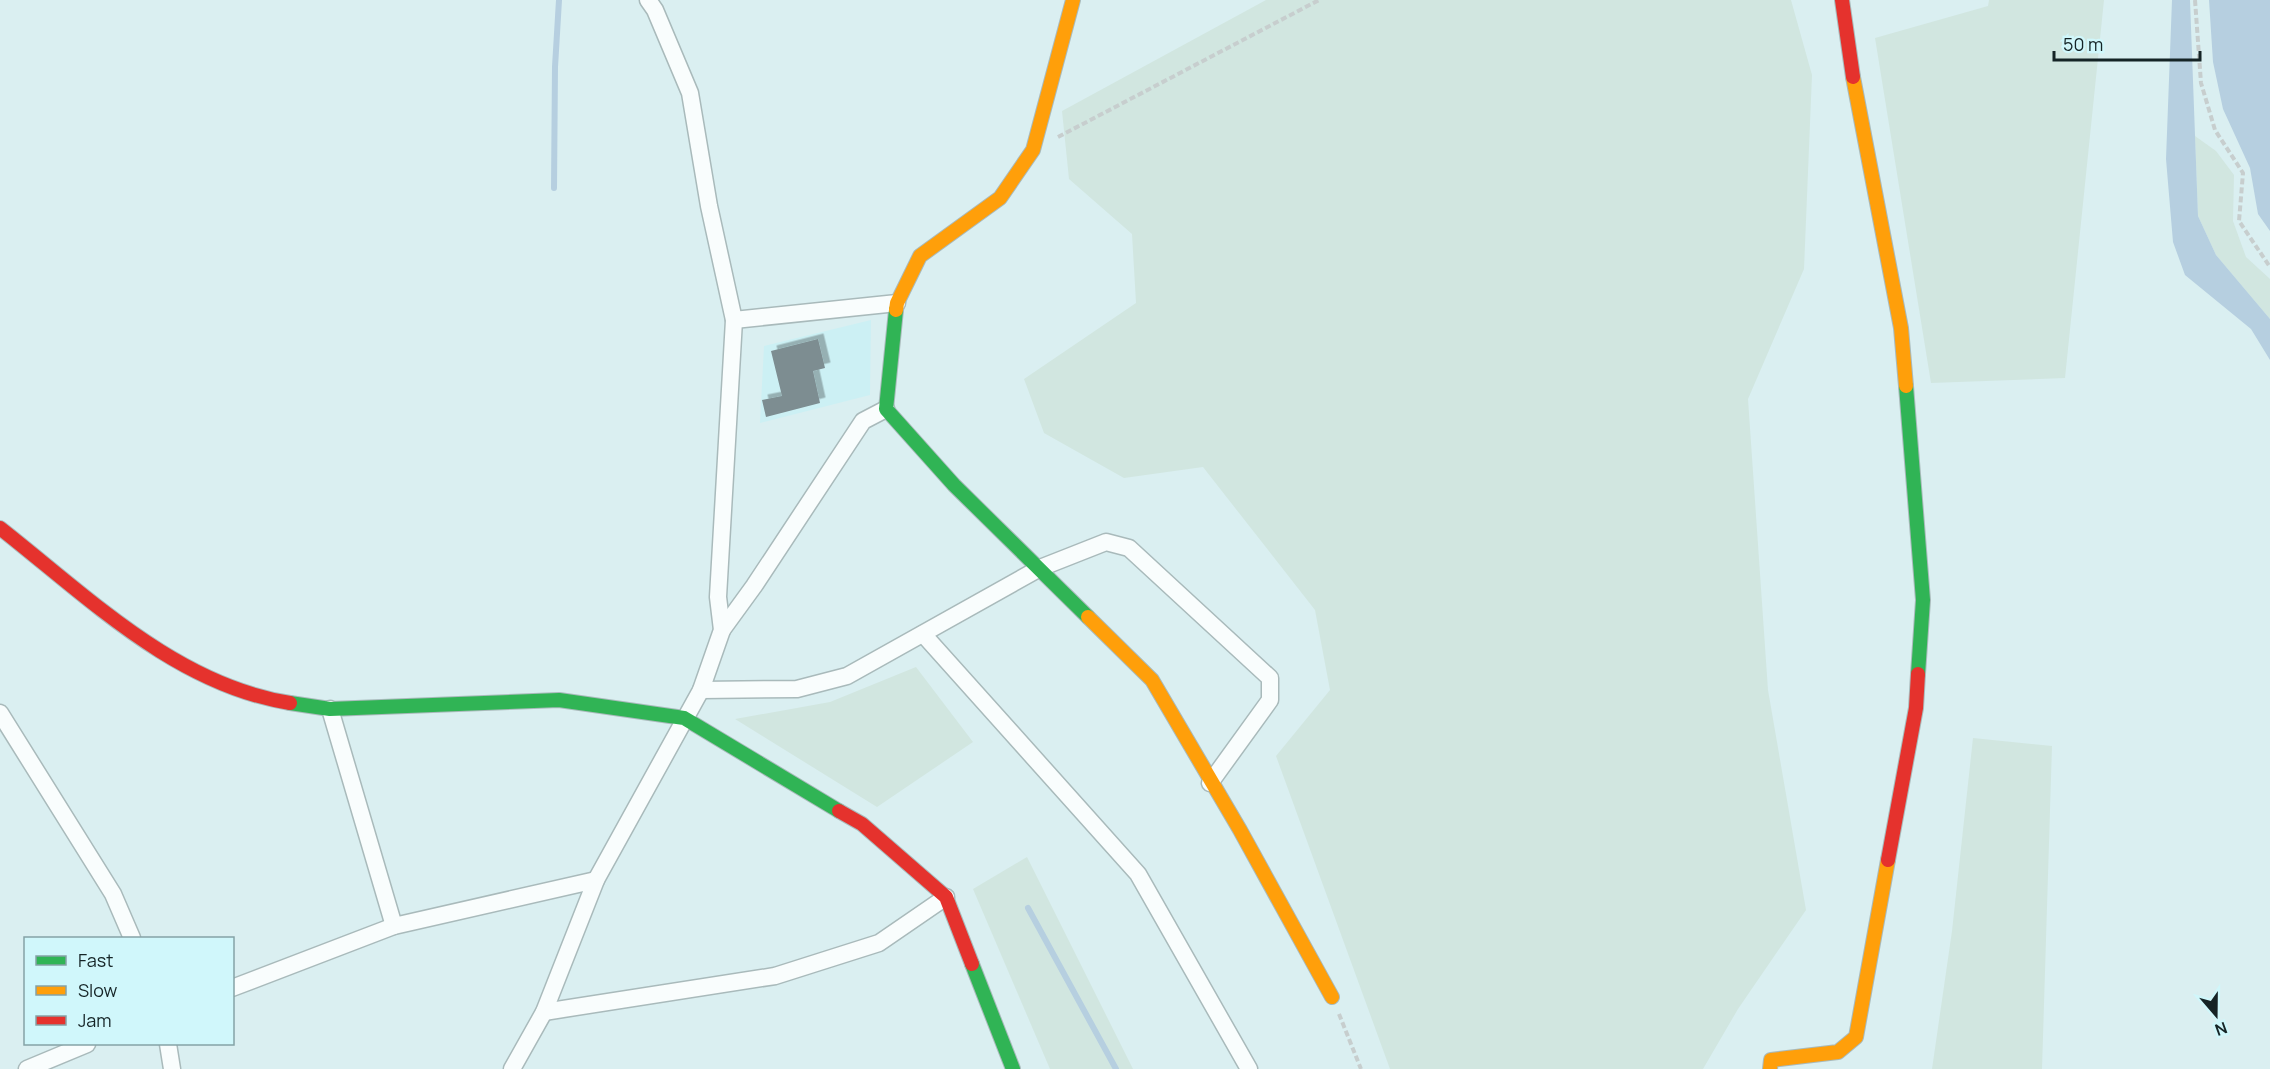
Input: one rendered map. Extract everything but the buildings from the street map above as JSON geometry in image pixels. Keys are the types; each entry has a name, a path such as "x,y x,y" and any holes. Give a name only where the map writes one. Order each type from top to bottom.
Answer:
{"street":[{"path":"648,0 690,93 709,206 734,320 718,597 722,630"},
{"path":"1073,0 1033,150 1000,198 920,256 897,303 886,409 954,484 1152,680 1210,783 1240,830 1332,997"},
{"path":"1770,1069 1772,1060 1838,1052 1856,1037 1916,708 1923,600 1901,328 1854,87 1842,0"},
{"path":"734,320 897,303"},
{"path":"512,1069 544,1012 596,880 701,690 722,630 754,586 863,421 886,409"},
{"path":"0,528 145,642 217,683 272,700 330,709 559,700 684,718 862,824 946,897 1013,1069"},
{"path":"701,690 797,689 847,676 1040,568 1106,542 1129,548 1270,678 1270,700 1210,783"},
{"path":"923,634 1138,874 1249,1069"},
{"path":"330,709 394,927"},
{"path":"0,712 113,894 131,937"},
{"path":"234,987 394,927 596,880"},
{"path":"544,1012 775,976 879,943 946,897"},
{"path":"27,1069 85,1045"},
{"path":"168,1045 172,1069"}],"path":[{"path":"1033,150 1319,0"},
{"path":"2195,0 2200,83 2215,130 2243,173 2239,221 2270,267"},
{"path":"1332,997 1361,1069"}],"shaded area":[{"path":"2172,0 2190,0 2198,216 2216,255 2270,319 2270,360 2251,329 2185,275 2173,242 2166,159"},
{"path":"2209,0 2270,0 2270,231 2258,214 2250,168 2223,109 2213,62"},
{"path":"871,320 870,395 760,423 764,346"}],"green space":[{"path":"1266,0 1791,0 1812,75 1804,269 1748,399 1768,690 1806,910 1738,1009 1703,1069 1390,1069 1276,756 1330,690 1315,610 1203,467 1124,478 1044,433 1024,379 1136,303 1132,234 1069,179 1062,111"},
{"path":"1989,0 2104,0 2065,378 1931,383 1875,38 1988,6"},
{"path":"2195,136 2216,151 2234,175 2233,221 2246,257 2270,279 2270,319 2216,255 2198,216"},
{"path":"916,667 973,742 877,807 735,719 830,702"},
{"path":"1973,738 2052,746 2042,1069 1932,1069 1952,931"},
{"path":"1027,857 1133,1069 1050,1069 973,889"}],"waterway":[{"path":"554,188 555,67 559,0"},
{"path":"1028,908 1116,1069"}],"traffic: fast":[{"path":"896,310 886,409 954,485 1088,617"},
{"path":"1906,386 1923,600 1918,674"},
{"path":"290,703 330,709 559,700 684,718 839,811"},
{"path":"972,964 1013,1069"}],"traffic: slow":[{"path":"896,310 897,303 920,256 1000,198 1033,150 1073,0"},
{"path":"1853,77 1901,328 1906,386"},
{"path":"1088,617 1152,680 1240,830 1332,997"},
{"path":"1770,1069 1771,1060 1838,1052 1856,1037 1888,860"}],"traffic: jam":[{"path":"1842,0 1853,77"},
{"path":"0,528 100,609 171,658 209,678 248,693 290,703"},
{"path":"1888,860 1916,708 1918,674"},
{"path":"839,811 862,824 946,897 972,964"}]}
